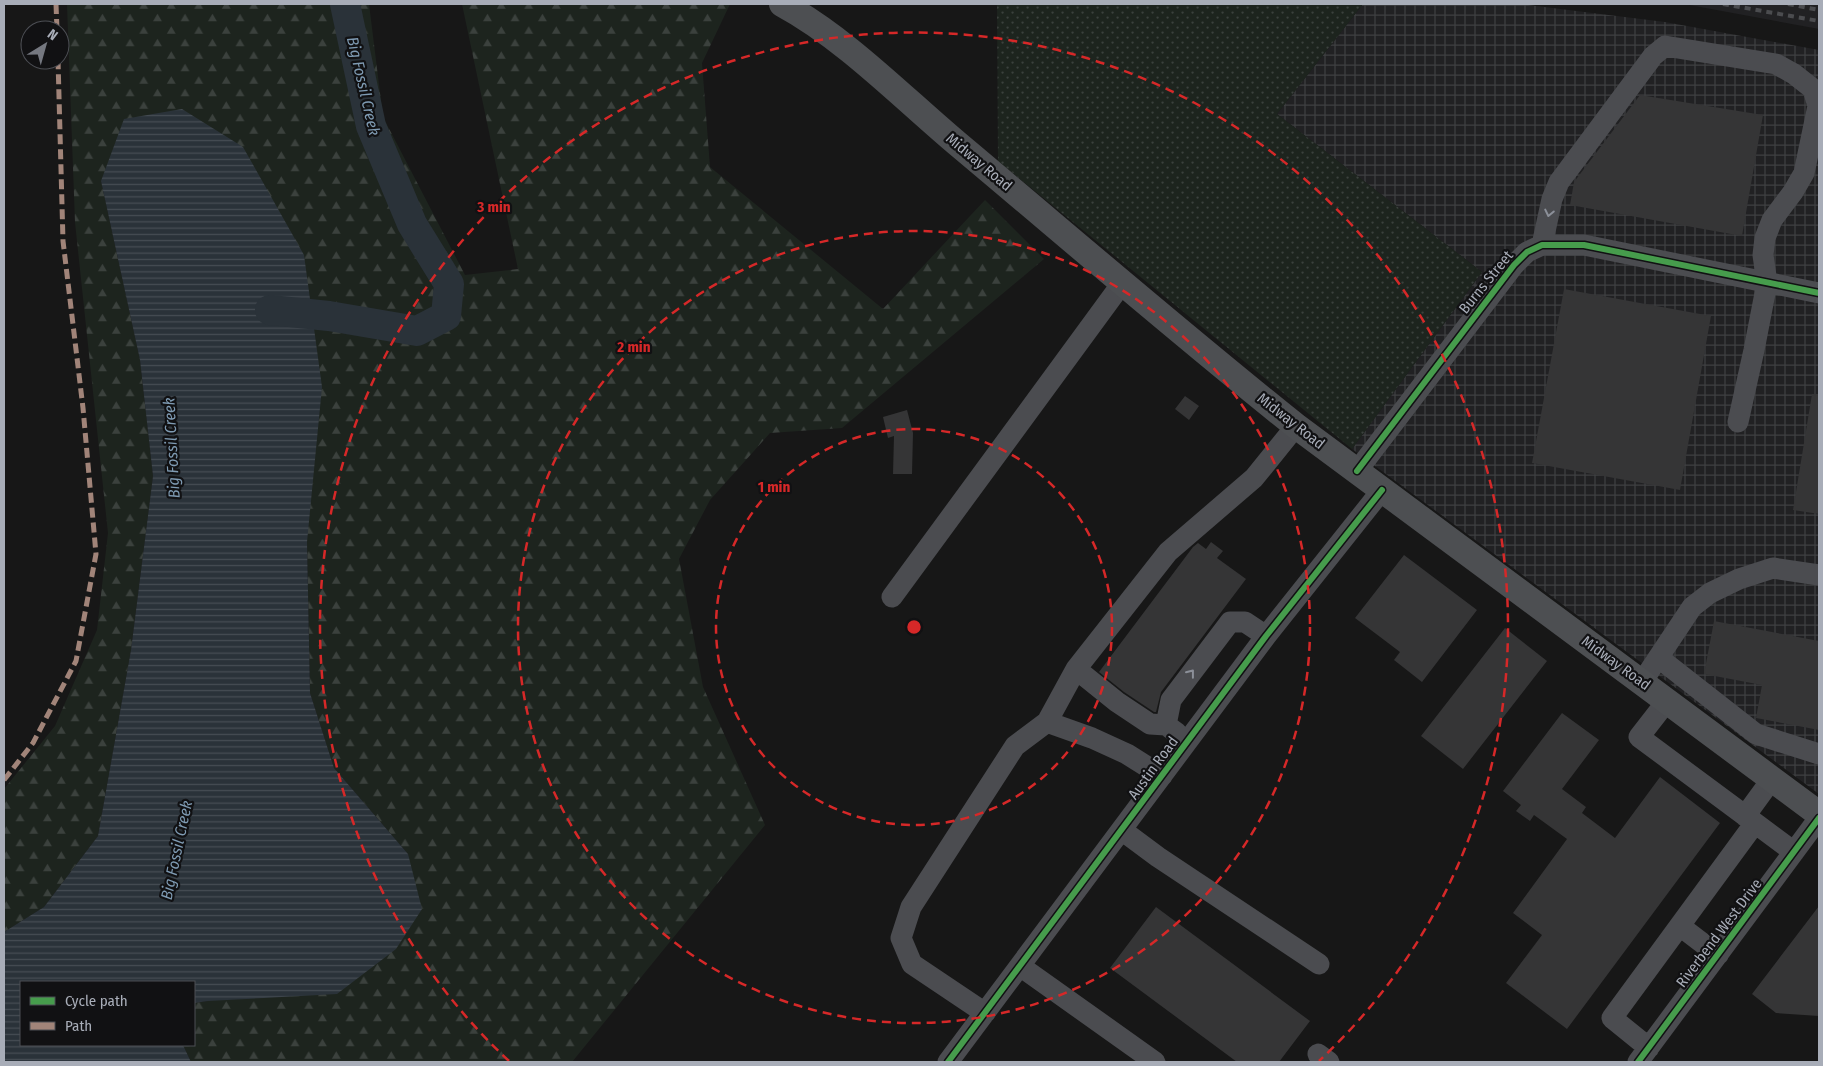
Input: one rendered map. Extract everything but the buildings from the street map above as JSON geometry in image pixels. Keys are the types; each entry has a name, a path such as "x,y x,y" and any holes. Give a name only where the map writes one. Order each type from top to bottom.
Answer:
{"main road":[{"name":"Midway Road","path":"782,4 844,46 1296,426 1642,682 1819,816"}],"street":[{"path":"1738,422 1767,282 1763,255 1765,238 1772,220 1793,192 1804,173 1818,106 1813,89 1794,74 1776,64 1665,46 1653,56 1560,182 1552,199 1542,245 1584,246 1767,282 1819,293"},
{"name":"Burns Street","path":"1357,471 1514,265 1527,252 1542,245"},
{"path":"892,598 1123,282"},
{"path":"985,1013 912,964 901,938 911,907 1015,746 1047,722 1076,669 1168,552 1254,478 1296,426"},
{"name":"Austin Road","path":"948,1062 1266,636 1382,490"},
{"path":"1642,682 1692,607 1710,593 1773,568 1819,576"},
{"path":"1166,725 1171,700 1230,622 1245,622 1266,636"},
{"path":"1659,658 1756,734 1819,754"},
{"path":"1076,669 1117,702 1150,724 1166,725 1187,741"},
{"path":"1667,701 1639,737 1794,852"},
{"path":"1047,722 1092,738 1127,754 1162,776"},
{"path":"1726,745 1742,724"},
{"path":"1643,1055 1612,1018 1680,926 1750,820 1772,779"},
{"name":"Riverbend West Drive","path":"1643,1055 1819,816"},
{"path":"1122,831 1319,964"},
{"path":"1680,926 1718,955"},
{"path":"1020,966 1155,1062"}],"shaded area":[{"path":"1363,4 1521,4 1665,22 1819,50 1819,794 1352,449 1482,272 1277,114"},
{"path":"1684,4 1819,4 1819,29"}],"green space":[{"path":"67,4 369,4 383,117 465,275 518,269 462,4 730,4 702,63 710,167 883,309 985,200 1044,259 842,428 770,433 710,500 679,559 703,687 765,825 572,1062 191,1062 183,1046 195,1046 195,1003 208,1001 408,854 334,768 310,693 307,542 101,181 140,360 153,476 131,650 98,836 44,907 4,932 4,789 55,726 97,630 108,533 75,222 69,70 70,20 68,20"},
{"path":"997,4 1363,4 1277,114 1482,272 1352,449 998,161"}],"water":[{"path":"182,109 243,147 304,255 322,387 307,542 310,693 334,768 408,854 422,909 396,949 337,994 195,1003 195,981 20,981 20,1046 183,1046 191,1062 4,1062 4,932 44,907 98,836 131,650 153,476 140,360 101,181 124,119"}],"waterway":[{"name":"Big Fossil Creek","path":"270,310 329,316 417,331 446,316 449,284 412,224 371,126 345,4"}],"railway":[{"path":"1723,4 1819,21"},
{"path":"1788,4 1819,10"}],"marked path":[{"path":"56,4 57,20"},
{"path":"4,780 33,743 76,661 96,554 83,408 63,241 58,70"}],"cycle path":[{"path":"1357,471 1514,265 1527,252 1542,245 1584,245 1819,293"},
{"path":"948,1062 1266,636 1382,490"},
{"path":"1638,1062 1819,818"}]}
